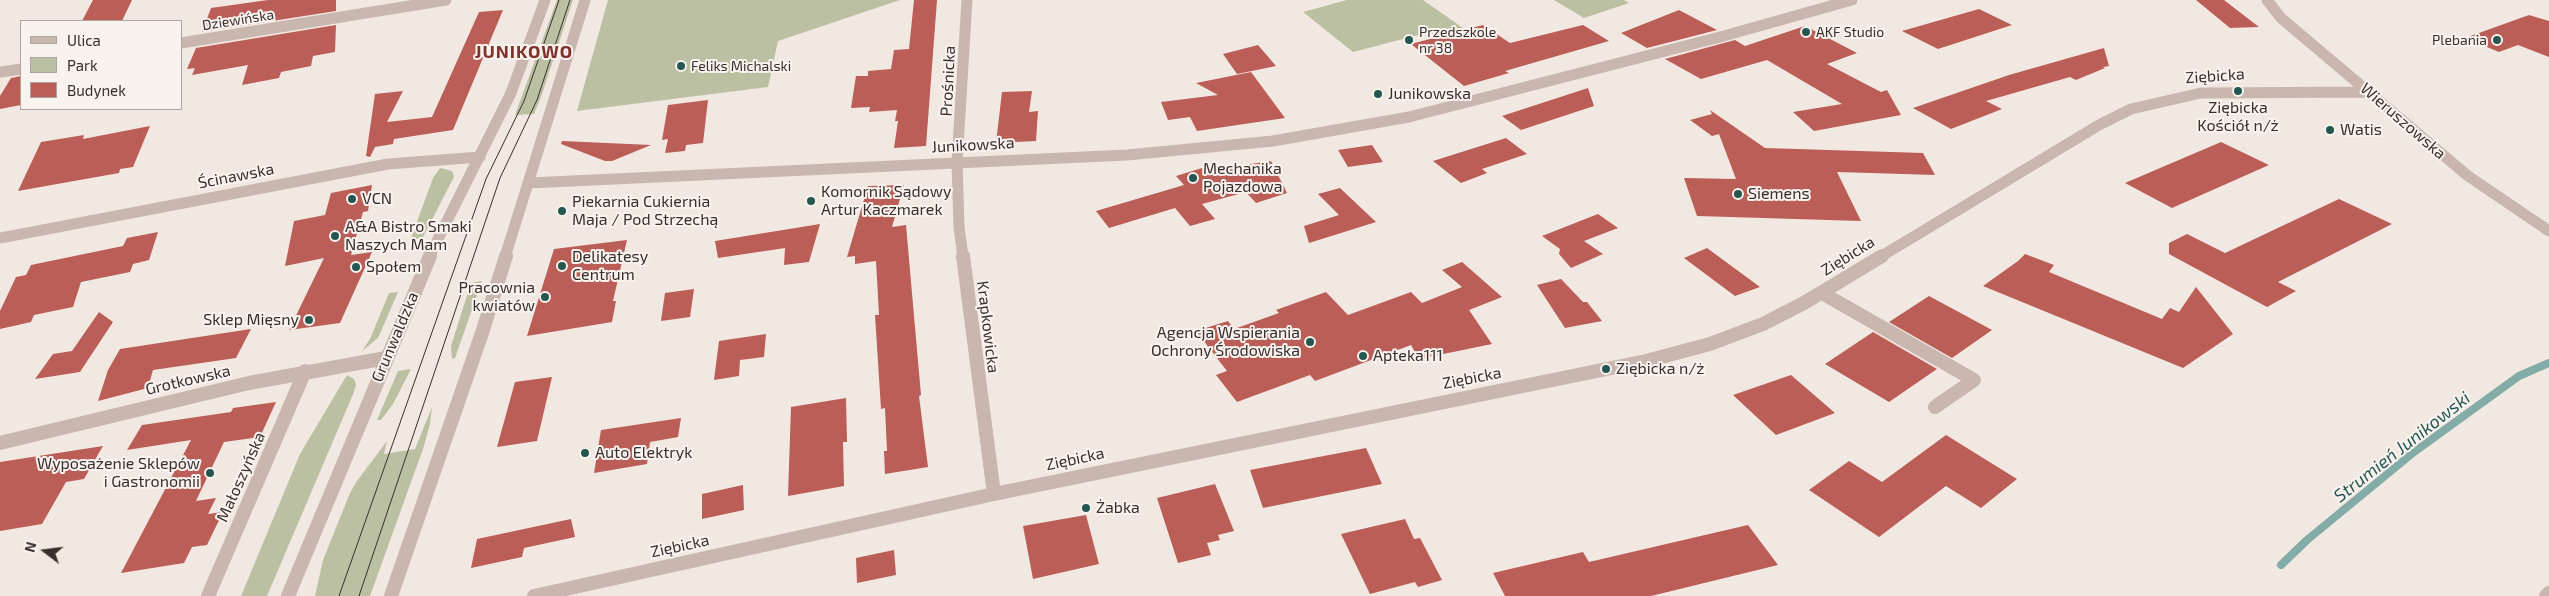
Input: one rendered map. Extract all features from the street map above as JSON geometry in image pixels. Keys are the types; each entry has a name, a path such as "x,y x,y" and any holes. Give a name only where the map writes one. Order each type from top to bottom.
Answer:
{"street":[{"name":"Dziewińska","path":"182,43 446,0"},
{"name":"Grunwaldzka","path":"288,596 438,237 511,93 545,0"},
{"path":"391,596 482,333 585,0"},
{"name":"Prośnicka","path":"957,162 967,0"},
{"name":"Junikowska","path":"528,183 1127,154 1225,147 1389,121 1667,51 1852,0"},
{"name":"Wieruszowska","path":"2267,0 2281,18 2468,176 2549,230"},
{"path":"0,72 20,69"},
{"name":"Ziębicka","path":"534,596 994,494 1646,361 1710,344 1762,324 1822,293 2083,135 2131,109 2201,93 2369,92"},
{"name":"Ścinawska","path":"0,238 369,167 480,157"},
{"name":"Krapkowicka","path":"957,162 959,227 994,494"},
{"path":"1822,293 1974,380 1935,407"},
{"name":"Grotkowska","path":"0,443 305,371 386,358"},
{"name":"Małoszyńska","path":"208,596 305,371"}],"green space":[{"path":"557,0 573,0 541,97 534,114 515,115"},
{"path":"608,0 900,0 778,41 768,87 577,111"},
{"path":"1347,0 1423,0 1463,28 1436,36 1430,32 1353,52 1303,12"},
{"path":"1554,0 1624,0 1629,3 1584,18"},
{"path":"440,168 452,171 454,177 423,237 410,241 433,178"},
{"path":"482,281 455,358 452,359 451,346 471,283"},
{"path":"398,292 378,338 362,351 370,339 389,293"},
{"path":"411,369 393,404 381,420 377,420 398,371"},
{"path":"347,375 354,379 356,384 354,392 267,596 241,596 300,454"},
{"path":"432,407 430,424 423,449 370,596 315,596 323,560 350,493 357,481 387,441 384,454 415,449"}],"building":[{"path":"93,0 132,0 122,20 83,20"},
{"path":"268,0 336,0 336,11 202,32 211,8"},
{"path":"914,0 937,0 926,146 894,148 898,121 895,121 897,110 869,112 870,107 851,108 856,76 868,76 868,71 891,69 894,50 909,49"},
{"path":"2196,0 2224,0 2259,27 2230,28"},
{"path":"1979,9 2012,25 1938,49 1902,31"},
{"path":"503,10 453,130 394,139 393,144 375,147 370,157 366,156 375,94 403,91 387,122 432,117 479,12"},
{"path":"1679,10 1717,30 1647,48 1621,33"},
{"path":"2529,15 2549,21 2549,57 2518,45 2499,52 2465,38"},
{"path":"336,25 335,52 313,56 311,66 281,72 279,78 242,85 248,65 192,75 195,68 187,69 196,48"},
{"path":"1483,25 1510,43 1583,25 1609,41 1505,71 1509,73 1464,86 1411,44"},
{"path":"1805,26 1857,53 1827,64 1881,92 1887,90 1901,115 1814,131 1793,112 1842,104 1767,60 1701,79 1665,59 1735,40 1745,46"},
{"path":"1258,45 1276,66 1237,74 1223,54"},
{"path":"2104,48 2109,66 2076,80 2070,77 1986,101 2002,109 1951,129 1913,108 2009,75"},
{"path":"1251,72 1285,118 1197,131 1190,117 1168,120 1161,102 1218,95 1196,83"},
{"path":"20,76 20,105 0,109 0,96 11,78"},
{"path":"1588,88 1594,106 1521,130 1502,116"},
{"path":"1032,91 1029,112 1038,111 1036,141 996,143 1002,92"},
{"path":"708,100 703,143 686,145 685,151 665,153 668,139 662,140 668,105"},
{"path":"1710,110 1765,148 1923,153 1935,175 1837,172 1861,221 1697,216 1684,178 1736,179 1719,134 1712,136 1690,120 1712,114"},
{"path":"150,126 133,167 120,169 119,173 18,191 41,142 84,135 83,139"},
{"path":"1506,138 1527,154 1482,169 1487,173 1461,183 1433,161"},
{"path":"562,141 651,145 612,161 605,161 561,144"},
{"path":"2221,142 2269,165 2172,208 2125,183"},
{"path":"1372,145 1383,162 1348,167 1338,150"},
{"path":"1271,161 1287,193 1256,203 1246,192 1202,204 1215,219 1190,226 1175,208 1109,228 1096,211 1184,185 1176,176 1202,168 1204,171"},
{"path":"372,185 368,211 363,212 351,255 372,252 340,323 289,330 324,258 285,266 294,221 325,215 331,193"},
{"path":"904,185 892,227 906,225 921,395 919,396 928,467 885,474 884,451 887,451 885,408 881,409 875,315 879,315 876,261 855,264 855,256 847,257 868,186"},
{"path":"1340,188 1376,222 1309,243 1304,226 1339,215 1318,194"},
{"path":"2339,199 2392,224 2278,282 2296,291 2267,307 2169,254 2169,243 2187,234 2225,253"},
{"path":"1598,214 1618,228 1584,241 1603,254 1571,268 1559,254 1560,249 1542,236"},
{"path":"820,224 809,262 784,265 785,248 718,258 715,241"},
{"path":"158,232 149,260 133,264 130,272 81,282 73,307 34,315 31,322 0,329 0,311 16,277 26,275 31,265 123,246 127,238"},
{"path":"627,240 613,301 616,301 612,322 527,336 554,249"},
{"path":"1707,248 1760,287 1735,296 1684,258"},
{"path":"2025,254 2054,265 2049,272 2162,319 2170,308 2179,312 2196,287 2233,334 2183,368 1983,286"},
{"path":"1462,262 1502,297 1469,310 1492,344 1419,359 1411,345 1315,381 1310,375 1237,402 1216,375 1227,371 1196,331 1228,321 1234,329 1279,313 1276,310 1326,292 1348,315 1411,292 1422,303 1462,287 1442,270"},
{"path":"1561,279 1583,302 1587,302 1602,321 1565,328 1537,285"},
{"path":"694,289 690,317 661,321 665,293"},
{"path":"1929,296 1992,330 1952,358 1889,322"},
{"path":"99,312 113,322 80,372 35,379 53,354 72,351"},
{"path":"251,329 236,358 153,370 148,388 98,401 108,370 120,349"},
{"path":"1873,332 1937,369 1889,402 1825,364"},
{"path":"766,334 764,357 740,360 739,376 714,380 719,341"},
{"path":"1791,375 1835,413 1776,435 1733,395"},
{"path":"552,377 537,441 497,447 515,382"},
{"path":"846,398 847,442 843,442 844,486 788,496 791,407"},
{"name":"Wyposażenie Sklepów i Gastronomii","path":"276,402 260,437 224,442 196,501 216,498 208,514 223,512 207,545 192,547 184,563 121,573 191,440 127,450 142,425 231,412 233,408"},
{"path":"681,418 678,437 650,442 647,464 594,473 601,430"},
{"path":"1946,435 2017,479 1981,508 1946,486 1879,537 1809,490 1849,461 1882,482"},
{"path":"103,446 84,479 66,482 42,524 0,531 0,462"},
{"path":"1366,448 1382,484 1263,508 1250,470"},
{"path":"1215,484 1234,531 1218,535 1220,540 1207,543 1211,555 1178,563 1157,498"},
{"path":"743,485 744,510 702,519 702,494"},
{"path":"1086,515 1099,564 1033,579 1023,526"},
{"path":"571,519 575,537 524,548 522,557 471,568 477,539"},
{"path":"1405,519 1414,539 1420,538 1442,580 1418,587 1415,582 1370,594 1341,534"},
{"path":"1748,525 1778,565 1651,596 1505,596 1493,573 1583,552 1589,562"},
{"path":"894,550 896,575 857,583 856,558"}],"waterway":[{"name":"Strumień Junikowski","path":"2281,565 2307,540 2414,452 2519,376 2549,363"}],"tram line":[{"path":"339,596 486,179 524,101 559,0"},
{"path":"359,596 500,178 537,100 570,0"}],"place":[{"name":"AKF Studio","path":"1806,32"},
{"name":"Przedszkole nr 38","path":"1409,40"},
{"name":"Plebania","path":"2497,40"},
{"name":"Feliks Michalski","path":"681,66"},
{"name":"Ziębicka Kościół n/ż","path":"2238,91"},
{"name":"Junikowska","path":"1378,94"},
{"name":"Watis","path":"2330,130"},
{"name":"Mechanika Pojazdowa","path":"1193,178"},
{"name":"Siemens","path":"1738,194"},
{"name":"VCN","path":"352,199"},
{"name":"Komornik Sądowy Artur Kaczmarek","path":"811,201"},
{"name":"Piekarnia Cukiernia Maja / Pod Strzechą","path":"562,211"},
{"name":"A&A Bistro Smaki Naszych Mam","path":"335,236"},
{"name":"Delikatesy Centrum","path":"562,266"},
{"name":"Społem","path":"356,267"},
{"name":"Pracownia kwiatów","path":"545,297"},
{"name":"Sklep Mięsny","path":"309,320"},
{"name":"Agencja Wspierania Ochrony Środowiska","path":"1310,342"},
{"name":"Apteka111","path":"1363,356"},
{"name":"Ziębicka n/ż","path":"1606,369"},
{"name":"Auto Elektryk","path":"585,453"},
{"name":"Wyposażenie Sklepów i Gastronomii","path":"210,473"},
{"name":"Żabka","path":"1086,508"}],"district":[{"name":"JUNIKOWO","path":"524,52"}]}
